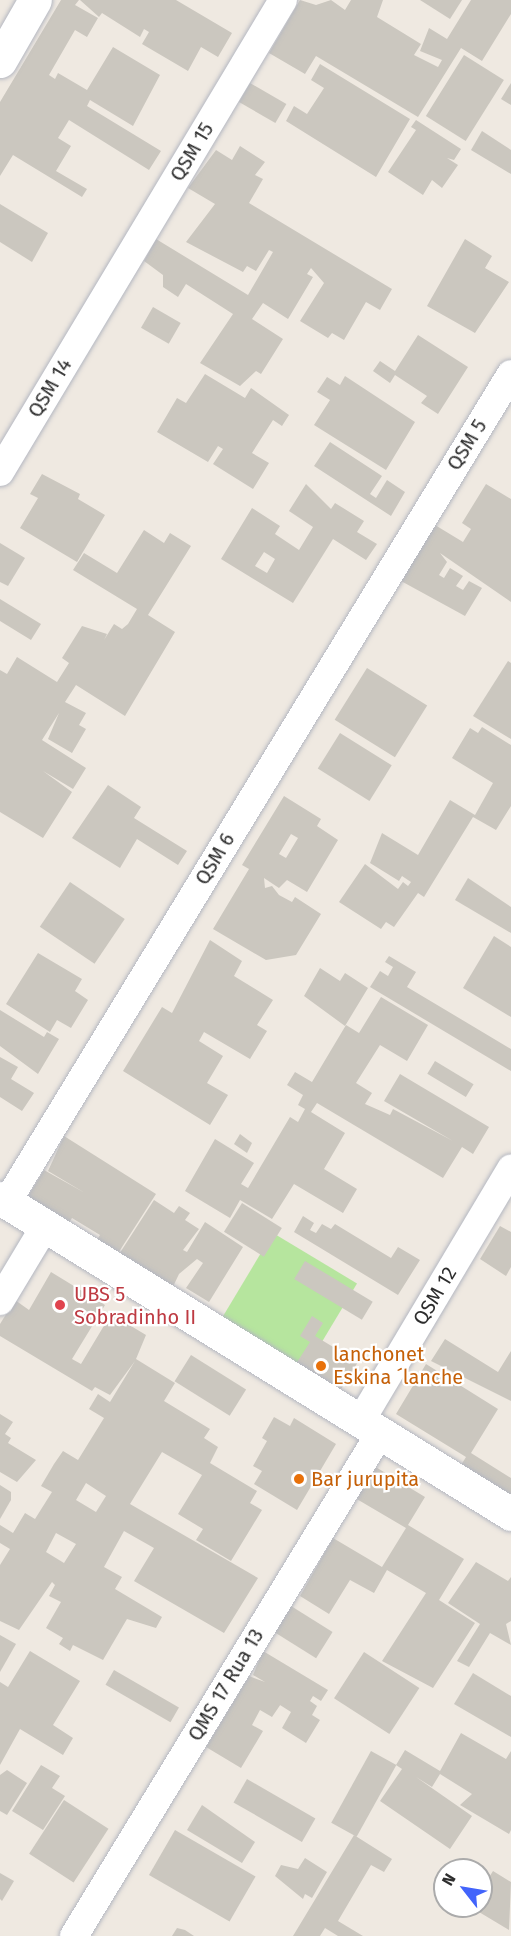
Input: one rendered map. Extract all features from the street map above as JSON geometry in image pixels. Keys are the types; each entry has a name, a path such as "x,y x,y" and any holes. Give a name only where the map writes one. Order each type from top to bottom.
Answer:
{"street":[{"path":"0,61 35,0"},
{"name":"QSM 15","path":"100,305 283,0"},
{"name":"QSM 14","path":"0,472 100,305"},
{"name":"QSM 5","path":"423,517 511,374"},
{"name":"QSM 6","path":"4,1200 423,517"},
{"name":"QSM 12","path":"369,1428 511,1169"},
{"path":"4,1200 511,1514"},
{"path":"0,1300 45,1226"},
{"name":"QMS 17 Rua 13","path":"74,1936 369,1428"}],"green space":[{"path":"273,1233 357,1283 305,1369 221,1319"}],"building":[{"path":"61,0 79,0 75,5 98,18 87,37 75,30 49,75 55,79 58,73 87,90 113,47 160,75 133,126 90,100 87,106 161,151 149,170 69,120 58,138 71,146 56,171 87,189 82,197 13,155 0,176 0,102"},
{"path":"80,0 176,0 232,33 218,57 201,47 188,71 142,44 149,32 144,29 140,37 102,13 99,17"},
{"path":"300,0 316,5 331,0 345,10 351,0 383,0 377,17 421,44 414,55 438,67 442,60 420,51 429,28 447,39 471,0 511,0 511,14 482,61 461,48 418,117 316,56 305,74 269,53"},
{"path":"420,0 462,0 450,19"},
{"path":"464,55 504,80 466,141 426,116"},
{"path":"320,64 410,119 376,177 286,121 294,106 307,114 324,88 311,80"},
{"path":"250,83 286,104 275,123 239,102"},
{"path":"511,83 511,105 501,99"},
{"path":"416,120 461,149 454,160 447,158 458,165 442,188 432,180 423,195 388,172 416,130 411,127"},
{"path":"482,131 511,150 511,174 471,150"},
{"path":"240,146 265,162 255,175 263,179 249,203 392,289 380,310 366,302 344,340 332,333 328,338 300,321 324,283 311,268 307,274 313,277 288,319 263,303 252,319 283,339 261,374 256,371 240,386 200,363 233,314 186,284 178,297 163,287 163,275 144,261 156,239 248,295 273,252 269,250 256,271 247,266 243,272 186,242 215,204 188,188 216,150 232,160"},
{"path":"0,204 48,233 32,262 0,242"},
{"path":"465,239 492,256 485,268 509,282 475,333 427,306"},
{"path":"153,307 181,323 169,344 141,328"},
{"path":"418,335 468,367 438,414 421,403 427,396 395,375 390,383 373,371 380,361 395,371"},
{"path":"205,374 245,398 251,388 289,415 282,426 273,420 252,453 269,463 253,489 213,464 223,449 218,446 208,462 157,432 177,398 186,403"},
{"path":"345,376 415,422 386,470 314,425 330,400 317,392 327,377 340,385"},
{"path":"330,442 382,476 370,494 376,498 387,480 405,492 391,516 314,466"},
{"path":"42,474 80,494 78,499 105,515 77,562 20,528 38,498 30,494"},
{"path":"306,484 331,509 335,503 364,521 357,532 377,544 366,560 333,539 293,603 221,559 252,508 280,526 275,534 299,550 313,527 289,511","holes":["264,552 275,559 267,573 255,566"]},
{"path":"486,484 511,499 511,602 440,553 447,562 439,575 444,578 450,568 463,576 456,586 463,590 469,581 482,588 465,616 401,581 435,525 463,542 471,529 462,523"},
{"path":"144,530 164,543 170,533 191,546 148,615 175,632 125,716 76,685 65,702 86,713 79,725 86,729 72,753 48,739 59,713 42,740 86,768 73,789 43,771 72,792 43,838 0,812 0,670 7,674 17,657 57,682 69,663 62,658 82,626 107,634 104,640 114,624 122,629 128,624 137,609 73,570 84,553 117,573"},
{"path":"0,543 25,558 8,586 0,582"},
{"path":"0,599 41,624 31,640 0,621"},
{"path":"508,661 511,663 511,739 473,716"},
{"path":"367,668 427,706 395,757 335,720"},
{"path":"482,727 511,745 511,806 496,830 473,817 424,897 418,893 394,927 386,922 381,929 339,902 365,864 398,889 403,882 408,886 411,882 402,876 399,881 370,863 382,833 418,855 450,800 475,815 493,783 452,758 470,728 478,733"},
{"path":"340,733 392,765 369,801 318,769"},
{"path":"108,785 141,807 134,818 187,851 178,865 137,839 120,868 72,838"},
{"path":"284,796 321,819 317,826 338,840 307,892 287,880 279,888 264,878 265,888 272,886 279,895 292,902 295,897 321,914 296,955 266,960 213,929 249,869 242,865","holes":["291,834 298,838 286,858 279,854"]},
{"path":"468,878 511,907 511,933 455,900"},
{"path":"70,882 125,919 95,964 40,927"},
{"path":"494,936 511,947 511,1017 463,988"},
{"path":"210,940 242,961 234,976 273,1000 257,1025 267,1031 250,1059 204,1032 199,1041 223,1056 207,1083 228,1095 210,1125 123,1071 162,1007 172,1013"},
{"path":"38,953 82,979 75,991 88,1000 71,1028 57,1020 50,1032 6,1004"},
{"path":"389,956 416,972 407,987 511,1049 511,1071 370,987 380,971 388,976 393,967 385,962"},
{"path":"320,968 340,981 345,973 368,988 345,1026 304,996"},
{"path":"381,997 428,1025 407,1061 380,1045 356,1083 372,1093 365,1104 390,1115 393,1109 453,1141 384,1101 400,1074 489,1127 473,1154 462,1147 443,1178 317,1103 311,1112 345,1133 324,1169 357,1189 343,1213 294,1184 272,1219 240,1200 230,1218 185,1191 215,1139 254,1163 241,1184 248,1188 290,1117 298,1122 305,1109 298,1105 303,1095 287,1085 295,1072 312,1082 346,1025 359,1033"},
{"path":"0,1010 44,1037 47,1032 59,1039 38,1074 0,1046"},
{"path":"0,1057 18,1067 11,1079 34,1093 22,1111 0,1097"},
{"path":"435,1061 474,1084 466,1097 427,1074"},
{"path":"240,1134 252,1143 247,1153 234,1144"},
{"path":"64,1136 156,1194 115,1258 94,1245 100,1235 72,1218 67,1226 25,1201 44,1170 85,1193 48,1171"},
{"path":"154,1200 174,1213 179,1206 190,1213 185,1220 199,1229 183,1250 187,1252 205,1222 243,1247 209,1302 186,1288 203,1263 197,1259 179,1274 169,1295 114,1262"},
{"path":"242,1203 282,1228 264,1257 224,1232"},
{"path":"303,1216 314,1223 310,1230 316,1233 322,1224 331,1229 335,1224 391,1258 398,1247 420,1260 398,1295 294,1232"},
{"path":"500,1226 511,1232 511,1267 506,1276 480,1259"},
{"path":"305,1261 373,1302 362,1320 294,1279"},
{"path":"51,1272 105,1305 72,1359 81,1364 111,1314 146,1335 136,1359 175,1383 164,1401 210,1429 204,1438 218,1447 210,1463 257,1491 250,1503 262,1510 231,1561 196,1540 203,1529 178,1514 202,1475 162,1452 130,1504 258,1578 224,1633 134,1581 154,1548 124,1531 104,1567 122,1577 115,1589 162,1617 156,1628 127,1619 103,1660 73,1645 70,1651 59,1644 63,1638 46,1628 61,1602 49,1596 55,1585 52,1582 19,1630 0,1621 0,1565 10,1549 0,1543 0,1525 13,1533 25,1513 35,1519 52,1492 41,1486 54,1464 63,1451 78,1460 104,1418 89,1409 98,1394 110,1402 135,1361 110,1395 95,1387 92,1391 0,1336 0,1324 15,1300 29,1310","holes":["86,1483 106,1496 96,1512 76,1500","56,1533 76,1544 64,1563 46,1552"]},
{"path":"312,1316 323,1323 315,1336 358,1362 336,1397 292,1370 310,1342 300,1336"},
{"path":"445,1339 498,1372 511,1351 511,1401 431,1361"},
{"path":"191,1355 246,1389 230,1416 175,1381"},
{"path":"426,1364 498,1409 471,1453 511,1478 511,1503 458,1470 466,1457 396,1414"},
{"path":"0,1414 13,1422 5,1434 11,1438 8,1443 36,1460 17,1482 0,1472"},
{"path":"274,1417 290,1426 294,1418 336,1444 297,1510 254,1484 262,1471 253,1466 267,1441 262,1438"},
{"path":"374,1466 425,1497 408,1525 464,1559 439,1600 475,1623 433,1688 382,1661 426,1593 387,1570 374,1593 350,1580 329,1614 300,1596 333,1538 382,1567 406,1528 355,1498"},
{"path":"0,1485 11,1492 11,1500 0,1519"},
{"path":"476,1562 508,1581 511,1577 511,1621 506,1624 511,1645 490,1633 469,1667 457,1661 480,1624 448,1603"},
{"path":"291,1606 333,1632 316,1658 275,1632"},
{"path":"0,1635 16,1644 0,1672"},
{"path":"30,1651 80,1681 53,1725 73,1738 63,1755 20,1729 0,1765 0,1682 8,1687"},
{"path":"263,1651 328,1690 321,1701 313,1696 310,1701 317,1706 312,1715 320,1720 306,1743 282,1728 291,1712 280,1705 272,1717 260,1710 252,1725 263,1731 241,1768 206,1747 249,1676 265,1682 253,1675"},
{"path":"364,1652 419,1688 389,1734 334,1698"},
{"path":"114,1670 179,1708 170,1722 106,1685"},
{"path":"473,1673 511,1696 511,1737 454,1704"},
{"path":"461,1733 506,1759 511,1751 511,1830 509,1834 460,1805 472,1794 440,1774 432,1787 416,1777 472,1816 450,1849 380,1801 402,1769 396,1765 405,1750 440,1771"},
{"path":"371,1751 396,1765 357,1837 331,1823"},
{"path":"41,1765 60,1776 52,1788 65,1796 43,1830 12,1811"},
{"path":"7,1770 27,1783 7,1815 0,1811 0,1775"},
{"path":"247,1779 315,1818 302,1842 234,1802"},
{"path":"64,1800 108,1829 74,1883 29,1854"},
{"path":"202,1805 255,1842 242,1863 187,1830"},
{"path":"175,1830 256,1876 230,1922 149,1875"},
{"path":"354,1835 392,1859 384,1872 371,1865 338,1921 363,1936 338,1936 325,1928 320,1936 293,1936"},
{"path":"305,1858 327,1872 312,1898 305,1894 303,1899 275,1876 281,1865 298,1869"},
{"path":"493,1871 511,1882 509,1930 489,1918 493,1918"},
{"path":"0,1873 14,1881 2,1901 0,1899"},
{"path":"177,1928 185,1930 194,1936 172,1936"}],"place":[{"name":"UBS 5 Sobradinho II","path":"60,1305"},
{"name":"lanchonet Eskina ´lanche","path":"321,1366"},
{"name":"Bar jurupita","path":"299,1479"}]}
